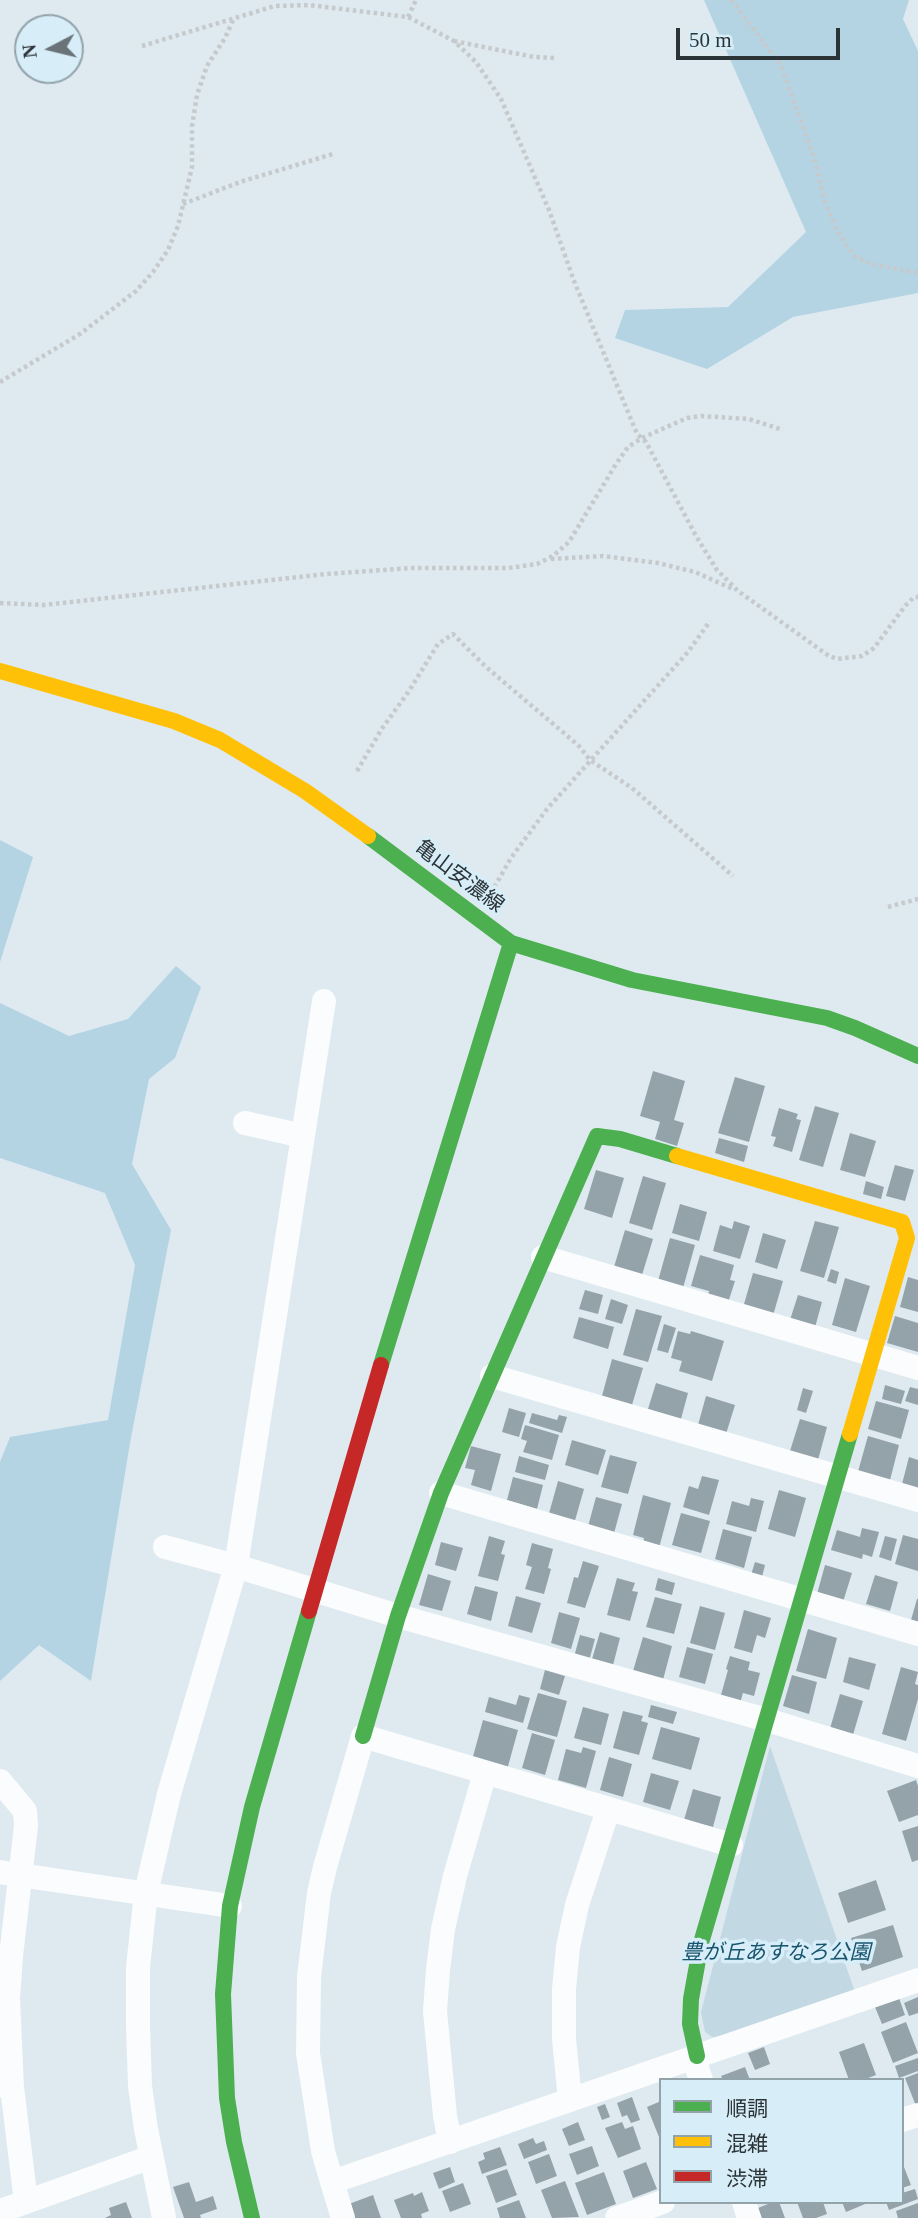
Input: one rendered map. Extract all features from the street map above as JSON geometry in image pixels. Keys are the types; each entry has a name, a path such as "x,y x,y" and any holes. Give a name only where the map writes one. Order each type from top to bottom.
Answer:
{"street":[{"name":"亀山安濃線","path":"0,671 174,721 219,740 305,791 401,859 511,943 632,980 827,1018 918,1056"},
{"path":"251,2218 234,2142 224,2055 222,1994 230,1906 252,1807 402,1293 511,943"},
{"path":"164,2218 140,2086 138,1967 146,1893 169,1794 236,1566 324,1001"},
{"path":"245,1123 303,1136"},
{"path":"343,2218 323,2151 308,2053 309,1977 324,1867 398,1616 441,1493 597,1136 620,1139 902,1222 907,1238 694,1972 690,2024 697,2064"},
{"path":"542,1257 918,1368"},
{"path":"492,1376 918,1500"},
{"path":"441,1493 918,1634"},
{"path":"165,1547 918,1766"},
{"path":"363,1736 730,1845"},
{"path":"450,2142 435,2011 438,1970 443,1928 455,1876 485,1773"},
{"path":"3,1787 25,1811 26,1826 10,1873 5,1955 8,1998 6,2086 26,2202"},
{"path":"570,2100 564,2039 564,1989 568,1947 577,1905 608,1810"},
{"path":"10,1873 230,1906"},
{"path":"331,2182 570,2100 697,2064 918,1980"},
{"path":"0,2211 151,2157"},
{"path":"617,2218 659,2203"}],"path":[{"path":"408,17 416,0"},
{"path":"731,0 781,65 814,158 825,203 836,230 849,249 855,256 871,264 918,273"},
{"path":"142,46 275,6 309,5 408,17 454,41 476,62 501,99 549,210 574,281 637,434 646,442 717,570 738,591 837,659 848,660 862,656 874,648 905,606 914,597 918,597"},
{"path":"0,383 80,334 136,291 168,250 178,226 191,167 192,126 197,95 207,66 225,38 234,17"},
{"path":"454,41 556,58"},
{"path":"183,204 243,181 333,154"},
{"path":"0,603 44,605 338,573 411,568 508,568 537,564 569,542 616,464 628,447 642,438 675,423 701,416 749,419 783,430"},
{"path":"547,559 603,556 658,563 695,572 738,591"},
{"path":"479,919 511,858 547,809 688,652 710,621"},
{"path":"357,771 438,644 453,634 486,667 578,745 590,760 632,788 733,876"},
{"path":"888,907 918,899"}],"green space":[{"name":"豊が丘あすなろ公園","path":"770,1746 855,1992 726,2036 712,2037 705,2032 701,2012"}],"shaded area":[{"path":"704,0 909,0 903,19 918,51 918,293 793,317 707,369 615,338 625,310 728,307 806,232"},
{"path":"0,840 33,857 0,962"},
{"path":"176,966 201,987 175,1058 149,1079 132,1164 171,1230 130,1443 91,1681 39,1645 0,1681 0,1462 10,1437 108,1420 135,1265 105,1193 0,1158 0,1003 69,1036 128,1019"}],"building":[{"path":"653,1071 685,1081 674,1120 684,1123 677,1146 655,1139 660,1122 640,1116"},
{"path":"735,1077 765,1086 749,1142 718,1133"},
{"path":"815,1106 839,1113 823,1167 799,1160"},
{"path":"779,1108 798,1114 796,1119 801,1120 792,1152 773,1146 776,1137 771,1136"},
{"path":"850,1133 876,1141 865,1177 840,1170"},
{"path":"719,1138 748,1146 744,1162 715,1153"},
{"path":"895,1165 914,1170 905,1201 886,1196"},
{"path":"596,1170 624,1178 612,1218 584,1209"},
{"path":"643,1176 666,1183 652,1230 629,1223"},
{"path":"866,1181 884,1187 881,1199 863,1194"},
{"path":"680,1204 707,1212 699,1241 672,1233"},
{"path":"734,1221 750,1226 740,1259 713,1251 720,1225 732,1229"},
{"path":"815,1221 839,1227 824,1278 800,1271"},
{"path":"625,1230 653,1239 642,1275 614,1267"},
{"path":"763,1233 786,1240 777,1269 755,1262"},
{"path":"670,1238 695,1245 683,1288 658,1281"},
{"path":"700,1255 734,1265 730,1280 735,1281 727,1306 707,1300 709,1291 691,1286"},
{"path":"831,1269 839,1272 836,1284 827,1281"},
{"path":"753,1273 783,1281 772,1319 742,1311"},
{"path":"908,1277 918,1280 918,1312 900,1307"},
{"path":"845,1278 870,1286 856,1332 832,1325"},
{"path":"585,1290 603,1295 598,1314 579,1309"},
{"path":"798,1295 822,1302 814,1331 789,1323"},
{"path":"611,1299 628,1305 622,1324 605,1319"},
{"path":"636,1309 662,1316 648,1362 623,1355"},
{"path":"895,1316 918,1323 918,1352 887,1343"},
{"path":"579,1317 614,1327 608,1349 573,1338"},
{"path":"664,1324 676,1328 668,1353 657,1350"},
{"path":"678,1331 690,1334 691,1331 724,1341 712,1381 679,1371 682,1361 671,1358"},
{"path":"612,1359 643,1368 632,1405 602,1396"},
{"path":"656,1383 688,1393 681,1419 648,1409"},
{"path":"885,1385 905,1391 901,1404 882,1399"},
{"path":"910,1387 918,1389 918,1405 905,1401"},
{"path":"803,1388 813,1391 806,1413 797,1410"},
{"path":"706,1396 735,1405 726,1434 698,1425"},
{"path":"876,1401 909,1410 901,1439 868,1429"},
{"path":"509,1408 526,1413 519,1437 502,1432"},
{"path":"532,1413 557,1420 559,1415 567,1417 562,1433 529,1423"},
{"path":"800,1419 827,1427 818,1460 790,1451"},
{"path":"525,1425 559,1435 552,1460 523,1452 527,1441 521,1439"},
{"path":"868,1436 899,1445 889,1484 857,1475"},
{"path":"572,1440 606,1450 598,1475 565,1465"},
{"path":"471,1446 501,1454 491,1491 471,1485 475,1470 465,1468"},
{"path":"610,1455 637,1462 628,1494 601,1487"},
{"path":"519,1456 549,1465 545,1480 515,1472"},
{"path":"909,1457 918,1460 918,1493 901,1488"},
{"path":"702,1476 719,1480 709,1515 683,1507 689,1486 698,1489"},
{"path":"513,1477 543,1485 537,1509 507,1500"},
{"path":"558,1481 584,1489 574,1524 548,1517"},
{"path":"779,1490 806,1498 795,1537 768,1529"},
{"path":"643,1495 671,1503 659,1548 643,1543 644,1538 633,1535"},
{"path":"596,1497 622,1504 613,1537 587,1530"},
{"path":"751,1498 764,1501 756,1532 726,1524 732,1501 749,1506"},
{"path":"681,1513 710,1521 701,1553 672,1545"},
{"path":"862,1528 879,1532 872,1557 863,1554 862,1559 831,1550 837,1530 860,1537"},
{"path":"723,1529 752,1537 744,1568 715,1559"},
{"path":"903,1535 918,1539 918,1571 895,1564"},
{"path":"489,1536 505,1541 501,1554 505,1555 498,1581 478,1576"},
{"path":"885,1536 897,1539 891,1561 879,1557"},
{"path":"441,1542 463,1548 456,1571 435,1565"},
{"path":"532,1543 553,1549 544,1594 525,1589 532,1567 526,1565"},
{"path":"583,1561 599,1566 585,1608 567,1603 574,1577 578,1578"},
{"path":"755,1562 765,1565 761,1581 750,1578"},
{"path":"825,1565 852,1573 843,1602 817,1594"},
{"path":"428,1574 451,1581 442,1611 419,1605"},
{"path":"875,1575 898,1582 890,1611 866,1604"},
{"path":"617,1578 635,1583 632,1591 638,1592 630,1621 607,1615"},
{"path":"658,1578 675,1583 672,1595 655,1590"},
{"path":"475,1586 498,1592 491,1621 467,1614"},
{"path":"516,1596 541,1603 532,1633 508,1626"},
{"path":"655,1597 682,1604 674,1634 646,1627"},
{"path":"918,1599 918,1622 911,1620"},
{"path":"700,1606 725,1613 715,1650 690,1643"},
{"path":"744,1610 771,1618 765,1638 757,1635 752,1653 734,1648"},
{"path":"559,1612 580,1618 571,1649 551,1643"},
{"path":"808,1629 837,1638 826,1679 796,1671"},
{"path":"600,1632 620,1638 613,1665 592,1659"},
{"path":"580,1635 595,1639 589,1661 574,1657"},
{"path":"643,1637 672,1646 663,1680 633,1671"},
{"path":"687,1647 713,1654 705,1684 679,1677"},
{"path":"730,1656 750,1662 748,1670 760,1673 754,1696 743,1693 739,1707 719,1702"},
{"path":"849,1657 876,1664 869,1690 843,1682"},
{"path":"901,1667 918,1672 915,1684 918,1685 918,1699 906,1741 882,1734"},
{"path":"545,1670 565,1676 559,1695 540,1689"},
{"path":"792,1675 817,1682 809,1714 783,1706"},
{"path":"538,1693 567,1701 557,1737 527,1729"},
{"path":"840,1694 863,1701 852,1738 829,1732"},
{"path":"519,1695 530,1698 523,1723 485,1712 489,1697 516,1705"},
{"path":"651,1705 677,1712 673,1724 648,1717"},
{"path":"583,1707 609,1714 601,1745 574,1738"},
{"path":"623,1711 643,1716 641,1721 648,1723 639,1755 613,1748"},
{"path":"483,1720 518,1730 507,1770 472,1760"},
{"path":"661,1727 700,1738 691,1770 652,1759"},
{"path":"532,1733 555,1740 545,1775 522,1768"},
{"path":"583,1747 596,1751 586,1788 558,1780 566,1749 581,1753"},
{"path":"609,1757 632,1764 623,1797 600,1790"},
{"path":"651,1773 679,1781 670,1810 643,1802"},
{"path":"916,1780 918,1815 899,1822 887,1791"},
{"path":"693,1789 721,1797 713,1827 684,1820"},
{"path":"918,1826 918,1860 912,1862 902,1831"},
{"path":"876,1880 886,1910 848,1923 838,1893"},
{"path":"893,1925 903,1957 862,1971 851,1938"},
{"path":"918,1997 918,2013 909,2016 904,2003"},
{"path":"899,1998 905,2015 882,2024 875,2007"},
{"path":"906,2022 918,2053 893,2063 881,2032"},
{"path":"864,2043 876,2075 868,2078 848,2078 839,2052"},
{"path":"764,2047 770,2064 755,2070 748,2053"},
{"path":"918,2058 918,2071 899,2078 895,2066"},
{"path":"745,2067 749,2078 722,2078 721,2076"},
{"path":"918,2073 918,2105 916,2106 905,2078"},
{"path":"632,2097 640,2120 631,2123 627,2115 622,2117 617,2103"},
{"path":"659,2102 659,2137 647,2107"},
{"path":"605,2104 610,2117 602,2120 597,2107"},
{"path":"578,2122 585,2140 569,2146 562,2129"},
{"path":"622,2122 625,2129 633,2126 641,2149 618,2158 605,2128"},
{"path":"533,2138 536,2144 544,2141 547,2150 524,2159 518,2144"},
{"path":"592,2146 599,2166 577,2175 569,2154"},
{"path":"500,2147 507,2165 482,2174 478,2162 485,2159 483,2153"},
{"path":"549,2154 557,2176 536,2184 528,2162"},
{"path":"646,2162 657,2189 633,2198 623,2171"},
{"path":"450,2167 455,2182 439,2189 433,2173"},
{"path":"904,2167 911,2185 904,2187"},
{"path":"507,2169 517,2195 496,2203 486,2176"},
{"path":"604,2172 616,2204 587,2215 575,2183"},
{"path":"565,2181 579,2217 552,2218 541,2190"},
{"path":"189,2182 196,2202 213,2196 217,2209 200,2215 201,2218 184,2218 173,2187"},
{"path":"463,2183 471,2204 450,2212 442,2191"},
{"path":"915,2189 918,2199 889,2210 887,2204 904,2204 904,2192"},
{"path":"422,2192 429,2211 421,2214 422,2218 401,2218 394,2200"},
{"path":"373,2195 381,2218 354,2218 349,2204"},
{"path":"519,2200 526,2218 500,2218 497,2208"},
{"path":"126,2202 132,2218 105,2218 111,2215 109,2208"},
{"path":"918,2203 918,2218 898,2218 896,2211"},
{"path":"768,2204 780,2204 785,2218 762,2218 758,2208"},
{"path":"798,2204 824,2204 827,2214 816,2218 803,2218"},
{"path":"843,2204 865,2204 846,2212"}],"traffic: fast":[{"path":"368,836 511,943 632,980 827,1018 918,1056"},
{"path":"381,1365 511,943"},
{"path":"363,1736 398,1616 441,1493 597,1136 620,1139 677,1156"},
{"path":"697,2056 690,2024 691,1999 701,1943 850,1434"},
{"path":"252,2218 234,2142 227,2098 223,1994 230,1906 252,1807 309,1611"}],"traffic: slow":[{"path":"0,671 174,721 220,740 305,791 368,836"},
{"path":"677,1156 902,1222 907,1238 850,1434"}],"traffic: jam":[{"path":"309,1611 381,1365"}]}
